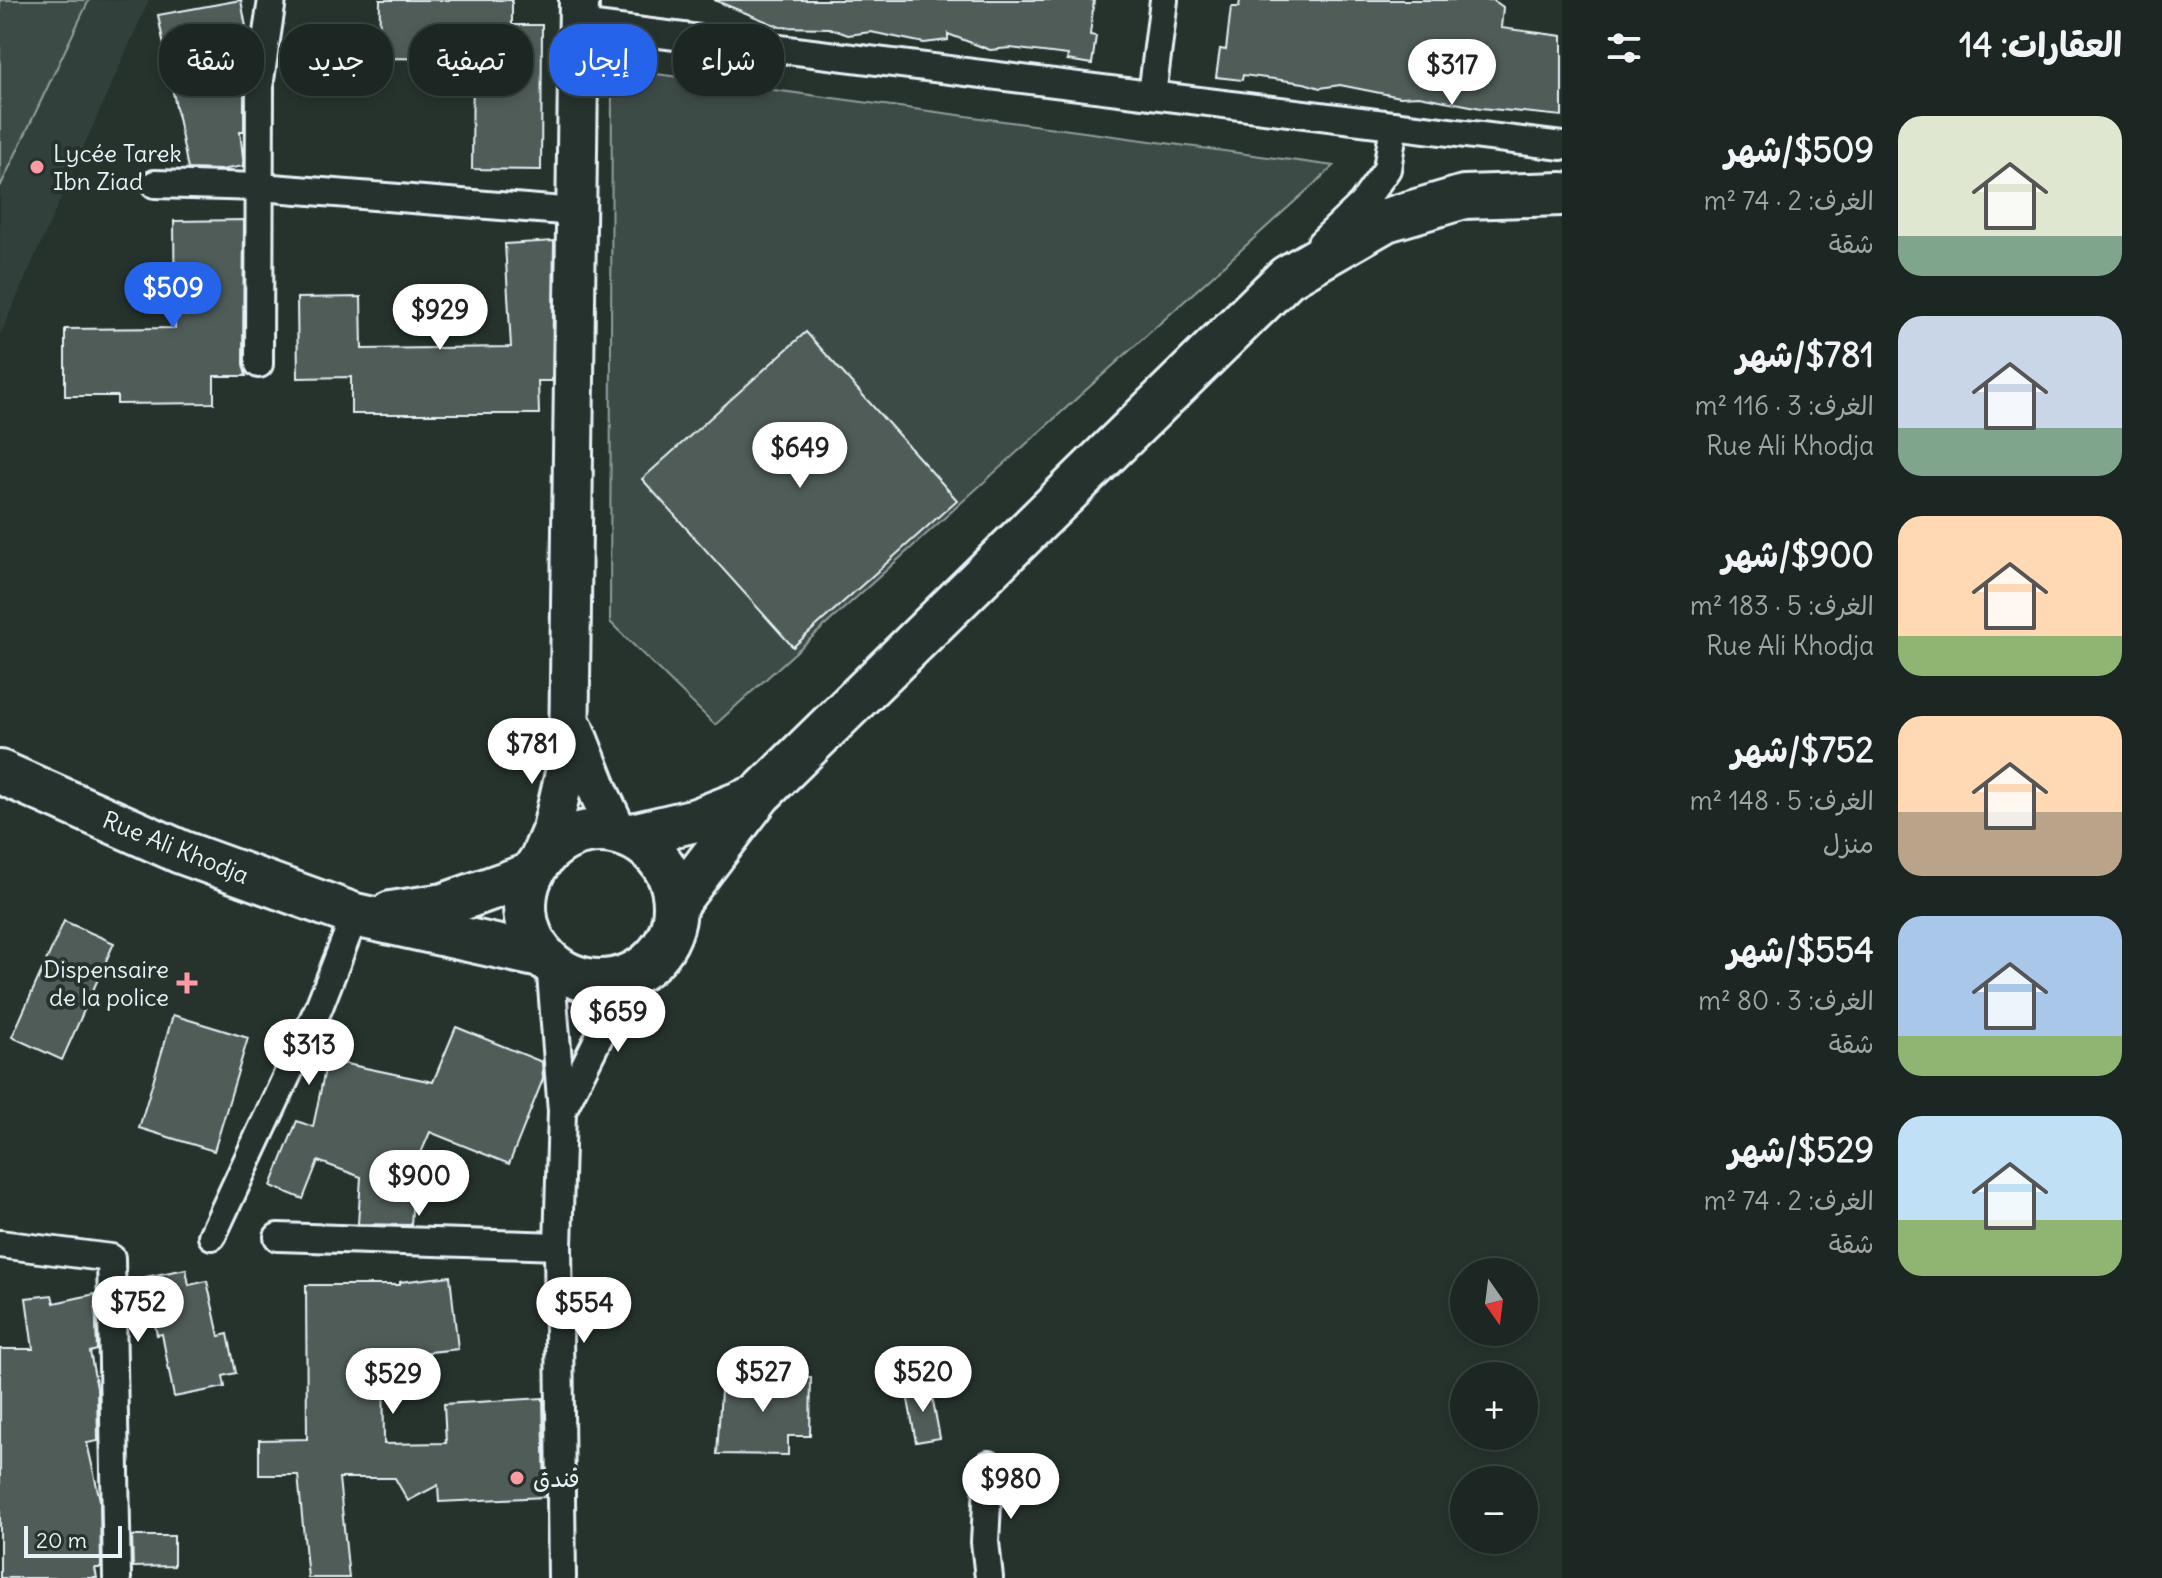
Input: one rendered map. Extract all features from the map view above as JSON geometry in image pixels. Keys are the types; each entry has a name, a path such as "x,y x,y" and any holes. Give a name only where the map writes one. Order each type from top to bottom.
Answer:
{"main road":[{"path":"570,718 594,783 623,834 647,847 663,863 672,882 676,904 673,926 664,946 649,963 630,975 609,981 588,980 568,974 547,959 534,942 524,908 534,869 562,793 570,718 579,12"},
{"path":"676,904 760,794 1287,277 1377,223 1464,197 1562,194"},
{"name":"Rue Ali Khodja","path":"0,772 181,852 355,915 547,959"},
{"path":"534,869 553,847 573,836 595,831 623,834 696,820 760,794"},
{"name":"Rue Ali Khodja","path":"355,915 444,905 534,869"}],"street":[{"path":"259,364 260,80 272,0"},
{"path":"1152,95 1164,0"},
{"path":"579,12 1152,95 1562,146"},
{"path":"1287,277 1362,204 1387,169 1394,125"},
{"path":"155,184 260,187 576,212"},
{"path":"212,1236 319,1007 355,915"},
{"path":"547,959 562,1111 558,1246 562,1578"},
{"path":"562,1111 630,975"},
{"path":"278,1237 558,1246"},
{"path":"0,1244 111,1258 117,1578"},
{"path":"989,1465 985,1542 989,1578"}],"shaded area":[{"name":"Lycée Tarek Ibn Ziad","path":"0,0 149,0 0,335"},
{"path":"0,0 89,0 0,187"},
{"path":"657,74 673,76 673,96 784,96 784,91 1334,166 715,725 610,622 612,96 657,96"}],"building":[{"path":"241,0 245,24 160,24 158,15"},
{"path":"380,0 512,0 512,24 409,24 409,58 393,58 393,24 380,24"},
{"path":"714,0 1094,0 1090,35 1096,36 1092,64 1067,60 1068,55 1010,48 990,50 948,34 948,40 924,43 871,32 848,35 829,28 773,24"},
{"path":"1240,0 1493,0 1503,7 1501,28 1562,36 1562,116 1481,108 1419,96 1400,97 1340,85 1320,88 1243,75 1242,80 1216,77 1220,49 1226,50 1231,7 1239,7"},
{"path":"533,25 542,25 541,170 472,169 473,96 533,96"},
{"path":"174,96 244,96 244,131 240,131 244,166 221,170 188,169"},
{"path":"244,220 243,364 246,376 214,376 214,403 117,404 117,396 65,396 65,329 175,328 174,221"},
{"path":"554,241 552,381 538,381 539,414 351,414 351,377 298,378 297,298 361,297 362,349 511,347 505,244"},
{"path":"806,332 957,500 793,647 642,479"},
{"path":"64,921 114,943 62,1060 12,1037"},
{"path":"173,1015 248,1038 214,1151 139,1128"},
{"path":"456,1027 542,1062 543,1079 509,1164 430,1132 415,1167 411,1225 358,1224 361,1177 318,1161 303,1199 271,1186 297,1121 313,1127 327,1060 433,1082"},
{"path":"186,1269 189,1285 207,1281 219,1336 228,1334 236,1373 223,1376 225,1387 174,1397 162,1334 157,1335 145,1277"},
{"path":"450,1276 458,1349 383,1357 384,1444 446,1443 444,1404 543,1398 545,1497 439,1502 438,1485 408,1501 395,1478 339,1478 349,1578 308,1578 298,1475 259,1475 259,1440 307,1439 306,1285 400,1285 400,1282"},
{"path":"95,1294 97,1350 90,1352 97,1388 98,1441 87,1443 100,1500 101,1568 95,1568 97,1578 0,1578 0,1349 33,1349 26,1298 52,1295 54,1303"},
{"path":"722,1376 811,1377 810,1436 788,1436 788,1455 717,1454"},
{"path":"930,1385 940,1438 916,1442 906,1389"},
{"path":"132,1536 174,1536 174,1566 133,1567"}],"place":[{"name":"Lycée Tarek Ibn Ziad","path":"37,167"},
{"name":"Dispensaire de la police","path":"187,983"},
{"name":"فندق","path":"517,1478"}]}
